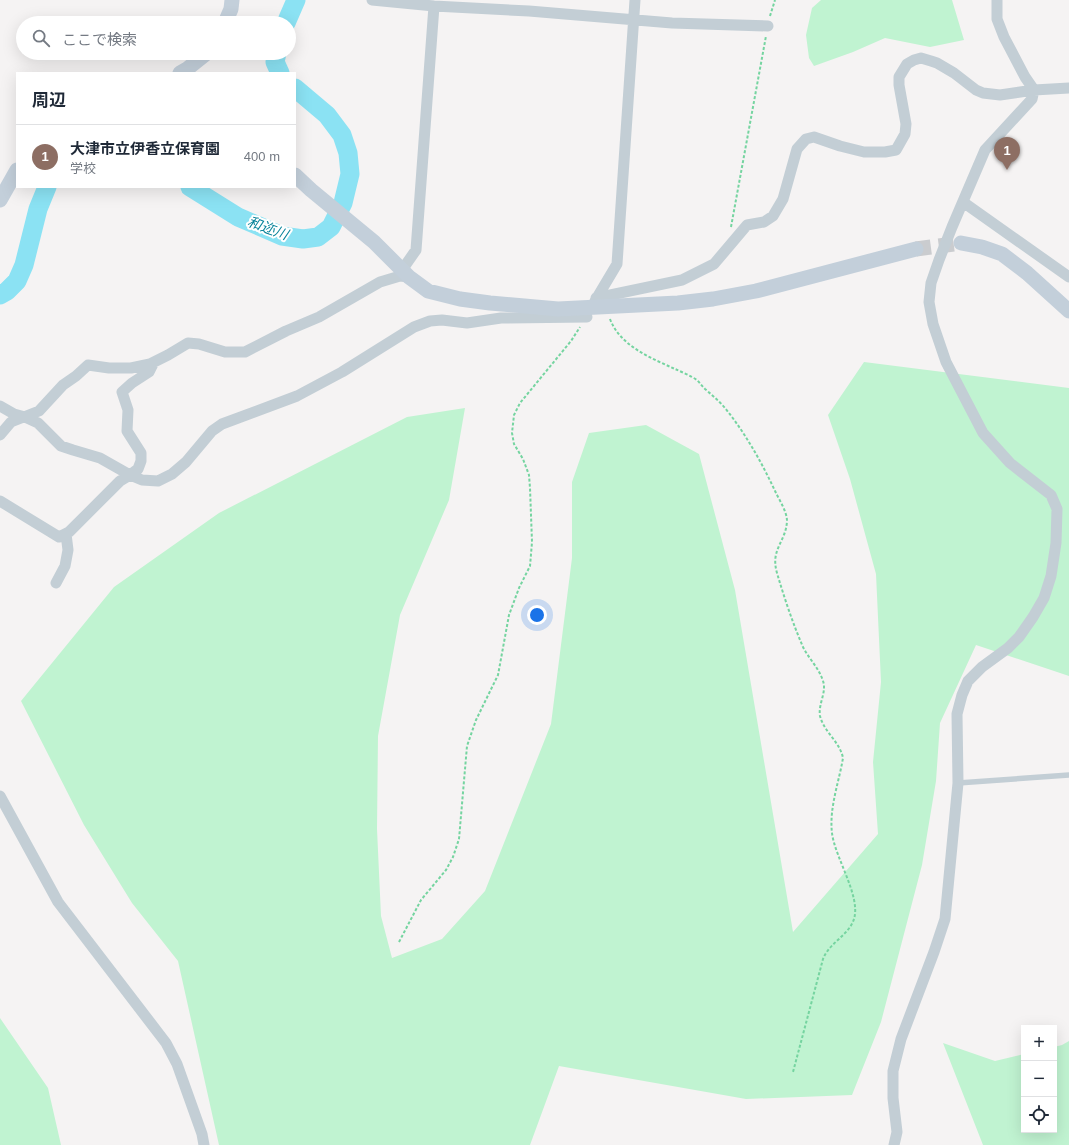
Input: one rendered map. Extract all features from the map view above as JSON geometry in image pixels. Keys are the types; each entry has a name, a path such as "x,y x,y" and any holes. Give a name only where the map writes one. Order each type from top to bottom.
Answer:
{"street":[{"path":"228,16 232,0"},
{"path":"372,0 434,6 529,11 672,23 768,26"},
{"path":"595,307 617,264 636,0"},
{"path":"894,1145 897,1132 893,1098 893,1071 901,1039 934,952 945,918 958,783 957,714 962,695 968,681 982,667 1008,648 1019,637 1037,611 1044,598 1051,576 1056,543 1057,509 1050,495 1010,463 983,433 946,362 933,324 929,302 931,283 952,227 985,150 1032,99 1034,90 1025,77 1004,37 997,18 997,0"},
{"path":"0,435 11,422 39,410 63,385 88,365 109,368 131,368 154,362 188,343 199,344 225,352 245,352 286,331 319,317 380,282 405,274 416,250 434,6"},
{"path":"0,406 14,414 38,423 61,446 100,458 142,480 158,481 172,474 186,462 212,431 222,424 297,396 342,372 414,327 430,320 467,323 595,307 682,280 714,264 747,225 764,222 773,216 783,199 797,149 806,139 814,137 864,152 886,152 896,150 905,134 906,124 899,77 907,64 914,60 921,58 931,61 954,73 976,90 983,93 1000,95 1034,90 1069,88"},
{"path":"186,72 199,60"},
{"path":"0,200 16,172"},
{"path":"296,176 374,242 405,274 428,290 460,299 490,303 558,309 678,303 713,299 756,291 916,248"},
{"path":"963,202 1069,277"},
{"path":"961,243 982,247 1002,254 1027,273 1069,311"},
{"path":"0,501 59,537 69,532 120,481 138,469 141,461 141,453 127,431 128,410 122,392 132,383 149,372 154,362"},
{"path":"56,583 64,566 68,550 66,534"},
{"path":"0,796 58,902 166,1043 177,1064 202,1134 204,1145"}],"lane":[{"path":"958,783 1069,775"}],"path":[{"path":"731,228 768,26 775,0"},
{"path":"399,942 421,900 446,870 453,857 459,839 467,746 476,720 498,675 509,615 519,588 530,566 532,542 529,475 523,459 514,444 512,433 514,415 520,403 571,341 595,307 623,338 635,348 651,358 697,380 724,407 742,430 762,464 783,507 787,519 786,528 776,553 775,564 793,620 804,648 819,671 824,682 824,693 820,704 820,715 824,727 842,753 843,758 834,799 832,832 837,852 856,906 855,918 852,924 826,952 822,959 793,1072"}],"green space":[{"path":"821,0 952,0 964,40 930,47 885,38 853,52 814,66 809,58 806,35 812,8"},
{"path":"864,362 1069,388 1069,676 976,645 940,723 936,781 922,865 881,1022 852,1095 746,1099 559,1066 530,1145 219,1145 178,961 132,903 84,825 21,701 114,587 219,513 407,417 465,408 449,500 400,615 378,736 377,829 381,916 392,958 442,939 485,891 551,724 572,558 572,482 589,433 646,425 699,454 735,590 793,932 878,834 873,762 881,682 876,574 850,479 828,415"},
{"path":"0,1018 48,1088 61,1145 0,1145"},
{"path":"1069,1041 1069,1145 983,1145 943,1043 995,1061 1021,1055 1021,1133 1057,1133 1057,1046"}],"waterway":[{"name":"和迩川","path":"289,16 296,0"},
{"name":"和迩川","path":"275,60 280,72"},
{"name":"和迩川","path":"192,188 238,217 282,236 303,239 318,237 331,227 343,203 350,174 348,153 342,135 327,115 296,89"},
{"name":"和迩川","path":"0,295 7,291 17,281 24,265 38,209 47,188"}],"tunnel":[{"path":"916,249 961,243"}],"place":[{"name":"大津市立伊香立保育園","path":"1007,170"}]}
